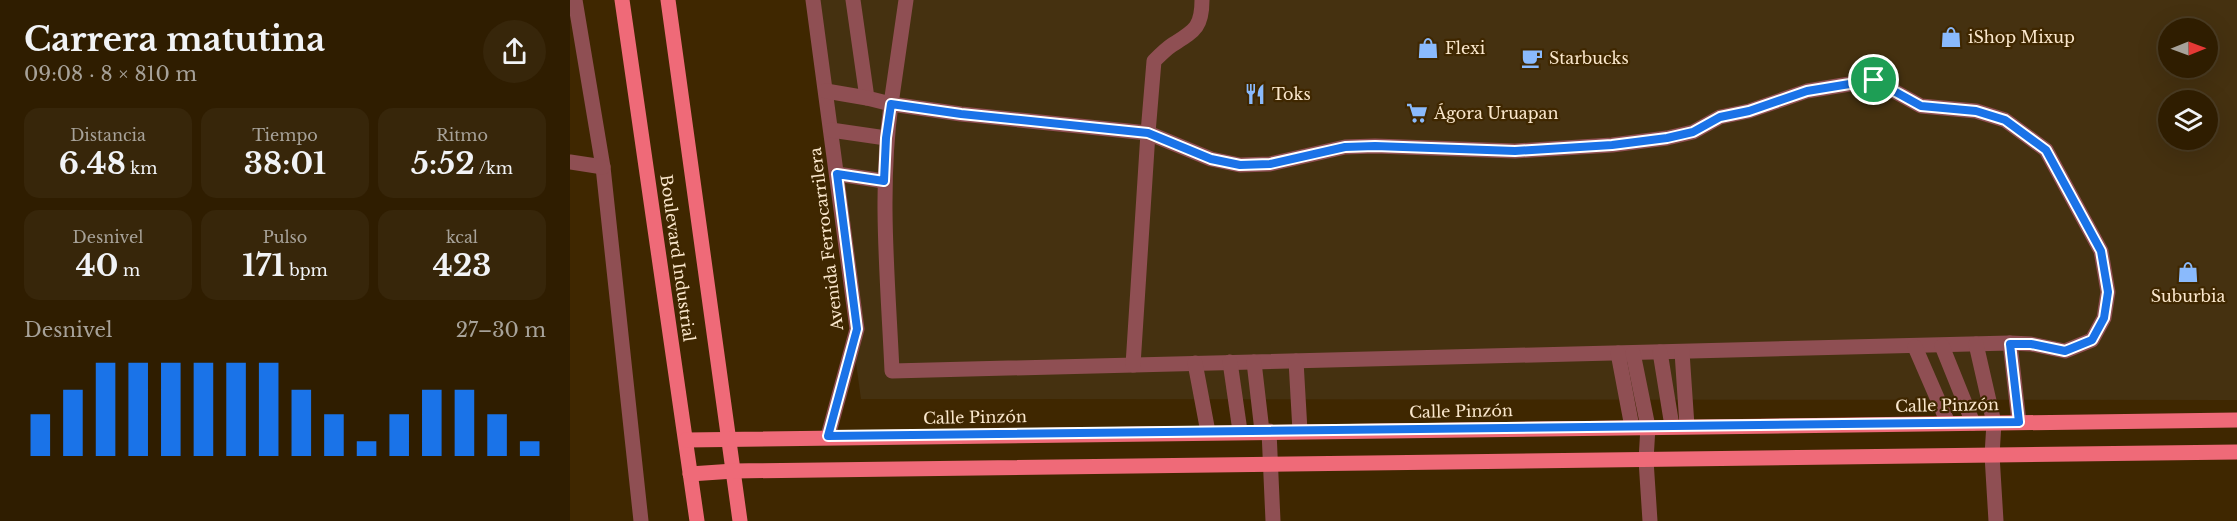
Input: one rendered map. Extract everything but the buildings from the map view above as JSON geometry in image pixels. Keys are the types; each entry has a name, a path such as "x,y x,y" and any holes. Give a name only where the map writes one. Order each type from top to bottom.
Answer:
{"main road":[{"name":"Boulevard Industrial","path":"622,0 696,521"},
{"name":"Boulevard Industrial","path":"668,0 740,521"},
{"name":"Calle Pinzón","path":"686,440 828,436 2237,420"},
{"path":"690,474 734,471 2237,452"}],"street":[{"path":"575,0 603,166 641,521"},
{"name":"Avenida Ferrocarrilera","path":"813,0 857,329 828,436"},
{"path":"854,0 867,98"},
{"path":"826,91 891,104 961,114 1148,133 1211,159 1240,165 1270,164 1345,147 1515,151 1667,138 1693,132 1720,117 1749,111 1807,91 1874,80 1921,106 1976,111 2005,120 2046,150 2101,251 2108,292 2104,318 2092,340 2065,351 2031,344 1976,344 892,371 884,181 886,138 891,104 906,0"},
{"path":"1133,365 1154,61 1171,45 1186,38 1201,21 1203,0"},
{"path":"831,130 886,138"},
{"path":"570,162 603,166"},
{"path":"837,174 884,181"},
{"path":"1976,344 1994,423 1992,455 1996,521"},
{"path":"2010,344 2019,422"},
{"path":"1942,346 1973,423"},
{"path":"1915,347 1948,423"},
{"path":"1660,352 1679,426"},
{"path":"1679,426 1682,352"},
{"path":"1626,353 1648,427 1646,460 1650,521"},
{"path":"1626,353 1632,427"},
{"path":"1296,361 1300,431"},
{"path":"1230,362 1239,432"},
{"path":"1254,362 1272,465 1273,521"},
{"path":"1195,363 1208,432"}],"shaded area":[{"path":"806,0 2237,0 2237,400 861,399"}],"place":[{"name":"iShop Mixup","path":"1951,37"},
{"name":"Flexi","path":"1428,48"},
{"name":"Starbucks","path":"1532,58"},
{"name":"Toks","path":"1255,94"},
{"name":"Ágora Uruapan","path":"1417,113"},
{"name":"Suburbia","path":"2188,272"}],"route":[{"path":"1874,80 1921,106 1976,111 2005,120 2046,150 2101,251 2108,292 2104,318 2092,340 2065,351 2031,344 2010,344 2019,422 828,436 857,329 837,174 884,181 886,138 891,104 961,114 1148,133 1211,159 1240,165 1270,164 1345,147 1515,151 1612,145 1667,138 1693,132 1720,117 1749,111 1807,91 1874,80"}]}
